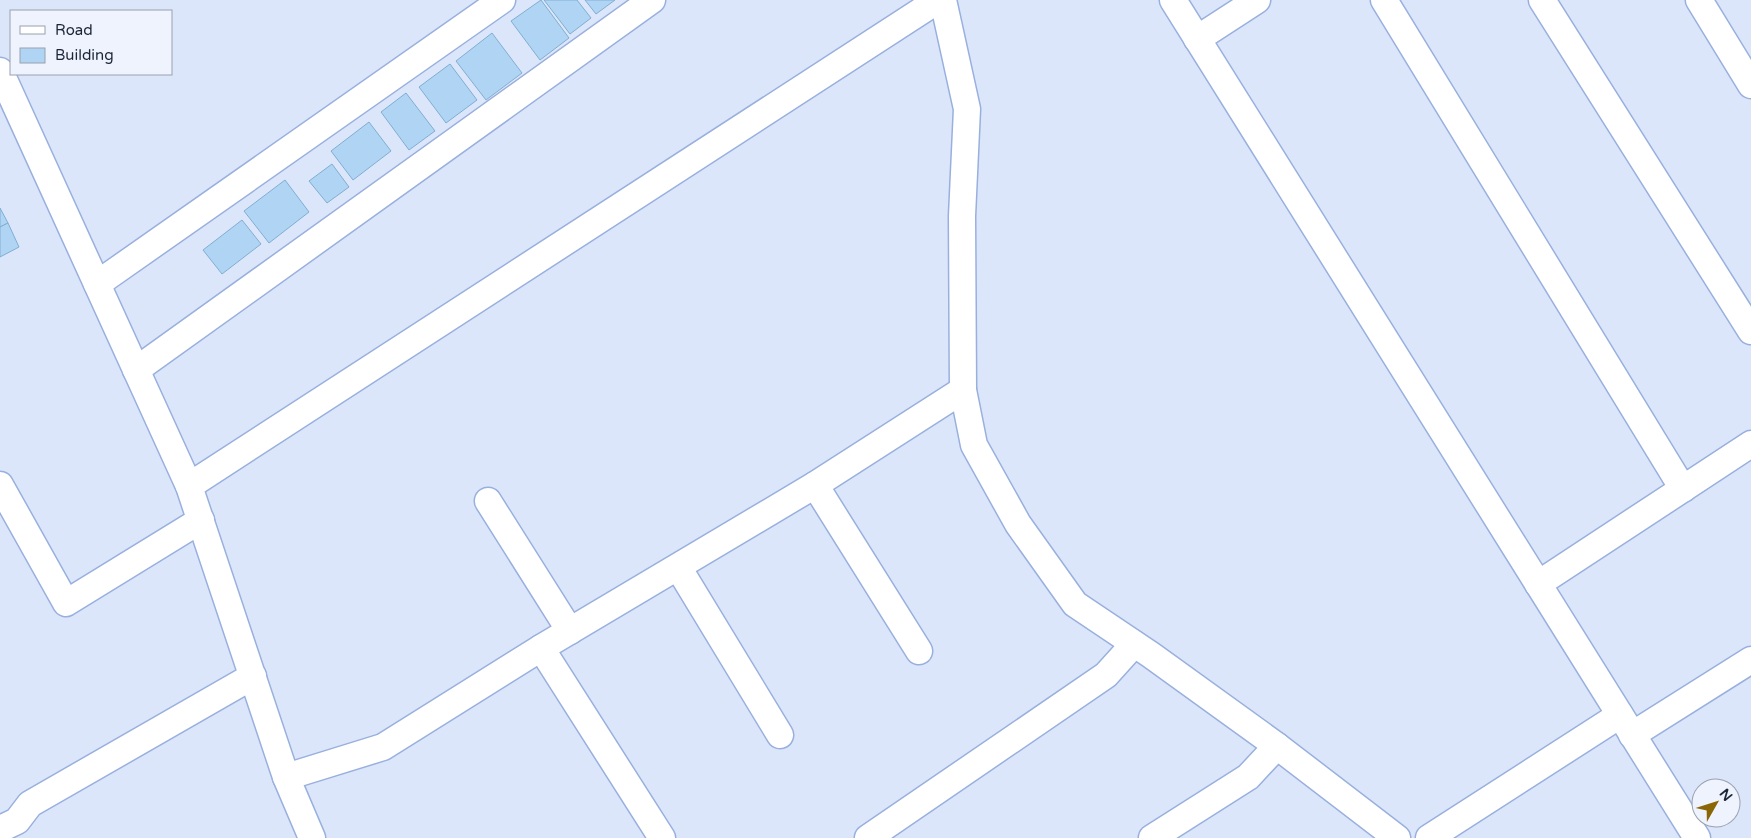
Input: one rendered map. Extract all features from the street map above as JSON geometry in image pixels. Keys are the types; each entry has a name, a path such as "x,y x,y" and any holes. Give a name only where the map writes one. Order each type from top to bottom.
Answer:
{"street":[{"path":"97,284 502,0"},
{"path":"136,370 652,0"},
{"path":"189,486 938,0"},
{"path":"943,0 966,109 962,216 962,390 974,445 1018,524 1075,604 1277,746 1398,838"},
{"path":"1173,0 1697,838"},
{"path":"1197,39 1257,0"},
{"path":"1384,0 1683,489"},
{"path":"1542,0 1751,331"},
{"path":"1699,0 1751,85"},
{"path":"0,71 189,486 286,777 312,838"},
{"path":"286,777 383,747 541,648 815,485 962,390"},
{"path":"1538,584 1751,444"},
{"path":"0,485 66,603 201,520"},
{"path":"815,485 919,651"},
{"path":"488,501 570,631"},
{"path":"678,567 780,735"},
{"path":"868,838 1106,674 1134,644"},
{"path":"541,648 662,838"},
{"path":"1429,838 1626,725 1751,660"},
{"path":"0,829 17,821 30,804 253,676"},
{"path":"1152,838 1248,777 1277,746"}],"building":[{"path":"541,0 569,38 540,60 511,21"},
{"path":"544,0 577,0 591,18 570,34"},
{"path":"585,0 615,0 596,14"},
{"path":"492,33 522,73 486,100 456,61"},
{"path":"450,64 477,100 446,123 419,87"},
{"path":"406,93 435,131 409,150 381,112"},
{"path":"369,122 391,151 353,180 331,151"},
{"path":"332,164 349,187 327,203 309,181"},
{"path":"285,180 309,212 269,243 244,211"},
{"path":"0,208 8,223 0,227"},
{"path":"242,220 261,244 222,274 203,250"},
{"path":"8,223 19,247 0,257 0,227"}]}
